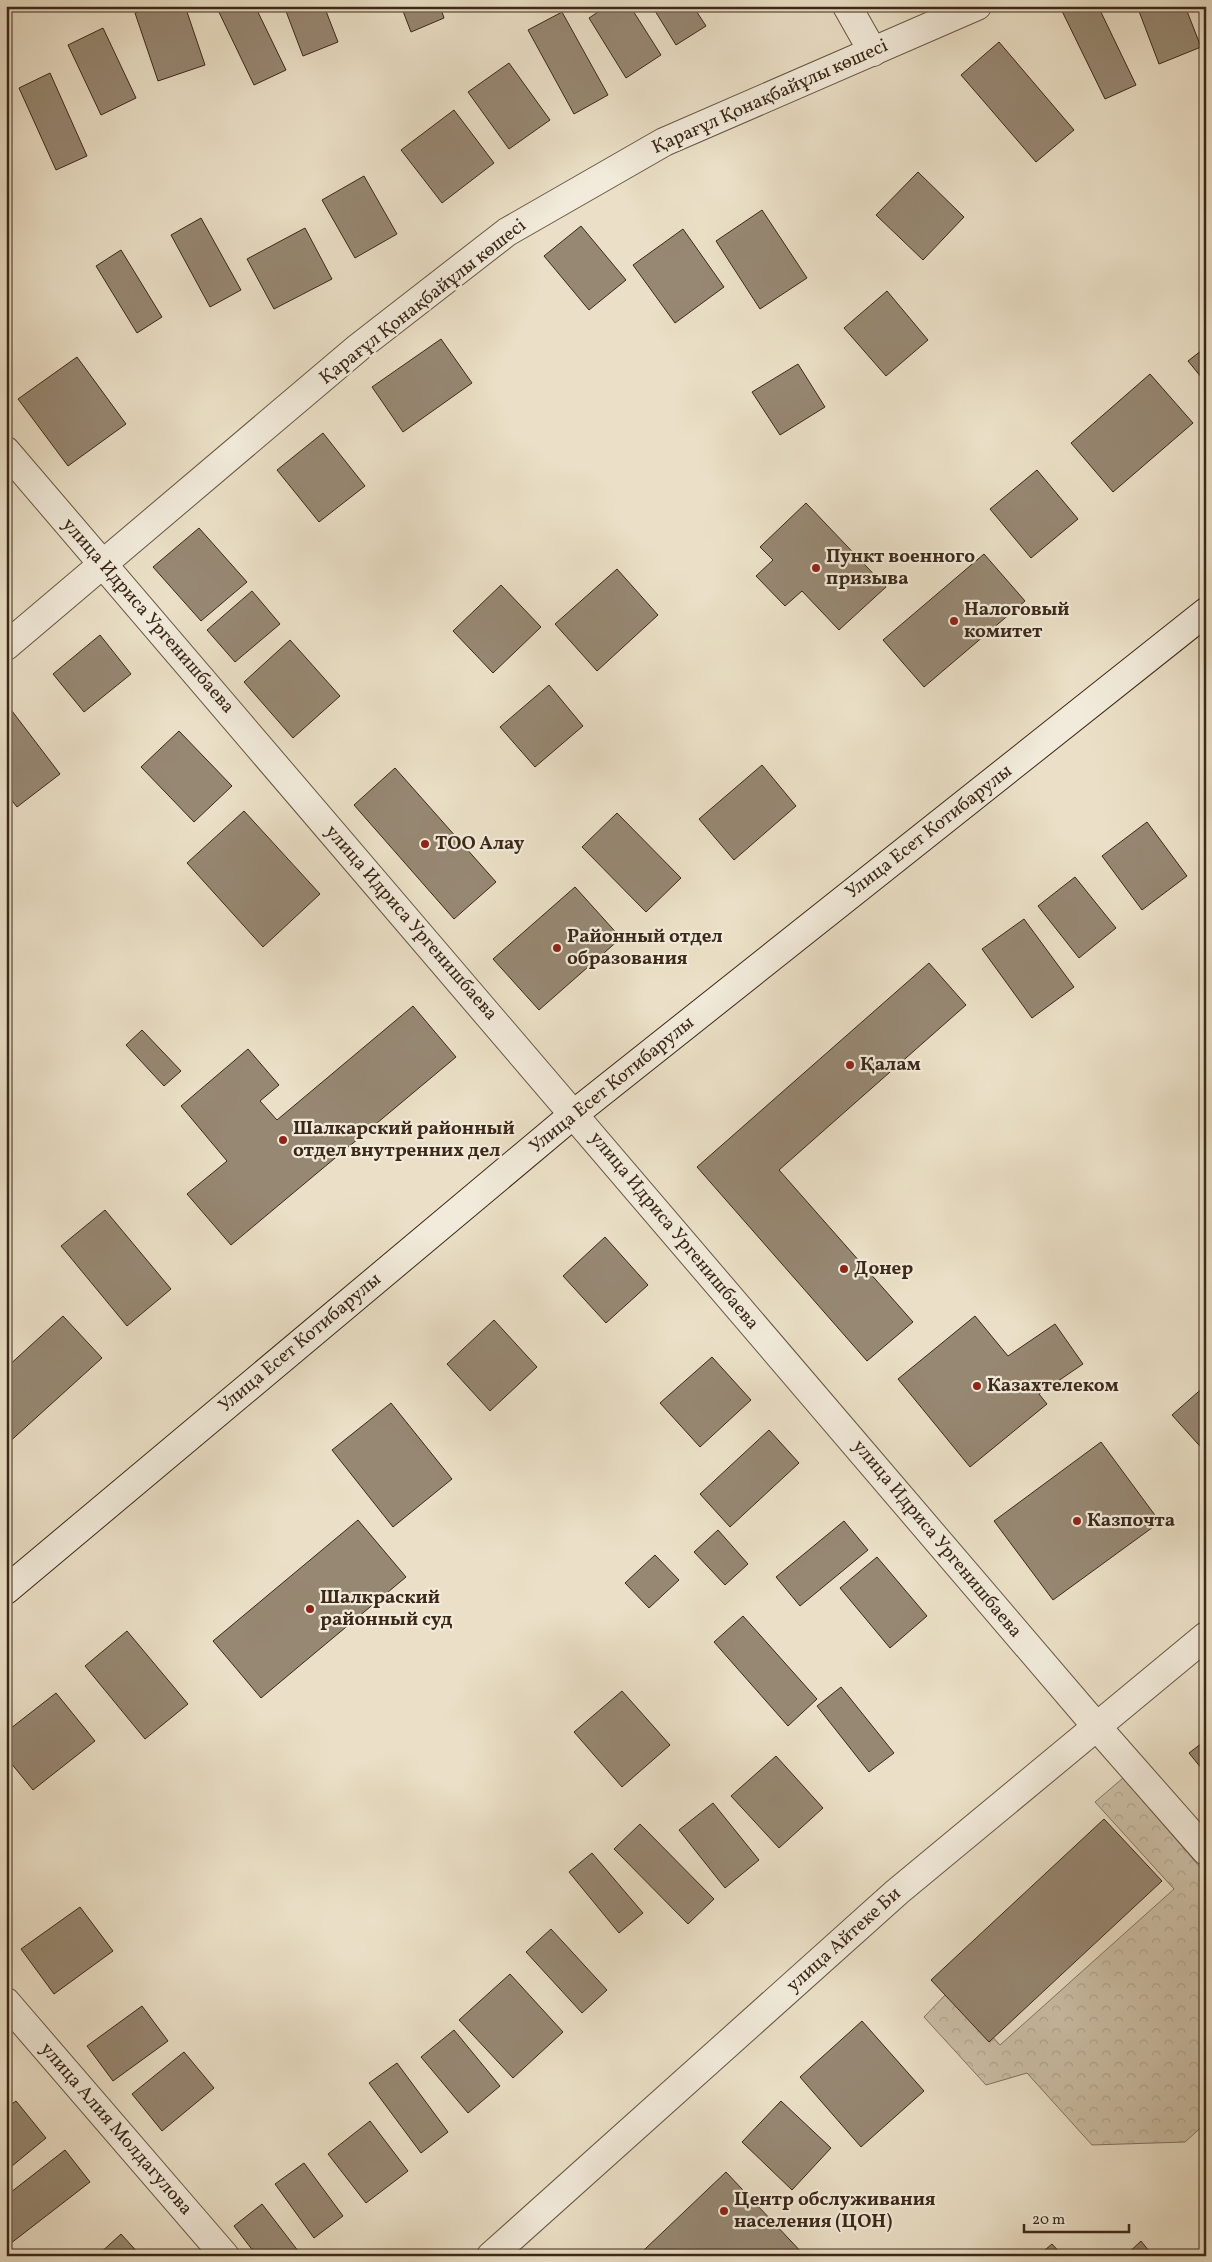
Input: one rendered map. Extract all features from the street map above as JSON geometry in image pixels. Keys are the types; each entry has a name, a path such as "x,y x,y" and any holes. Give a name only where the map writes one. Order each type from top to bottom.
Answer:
{"street":[{"path":"847,6 873,52"},
{"name":"Қарағұл Қонақбайұлы көшесі","path":"6,646 358,347 507,232 664,142 977,6"},
{"name":"улица Идриса Ургенишбаева","path":"6,451 1097,1727 1206,1851"},
{"name":"Улица Есет Котибарулы","path":"6,1590 574,1114 1206,612"},
{"name":"улица Айтеке Би","path":"491,2256 897,1892 1206,1636"},
{"name":"улица Алия Молдагулова","path":"6,2002 225,2256"}],"green space":[{"path":"1123,1778 1206,1874 1206,2123 1185,2142 1092,2145 1027,2073 986,2085 924,2017 950,1990 1000,2045 1174,1889 1095,1802"}],"building":[{"path":"156,6 185,6 205,65 158,81 135,13"},
{"path":"216,6 255,6 286,70 254,85"},
{"path":"284,6 324,6 338,42 303,56"},
{"path":"401,6 440,6 444,18 411,32"},
{"path":"607,6 630,6 661,55 626,78 589,18"},
{"path":"652,6 693,6 706,26 676,45"},
{"path":"1068,6 1098,6 1136,85 1105,99 1061,9"},
{"path":"1137,6 1185,6 1201,47 1159,64"},
{"path":"562,12 608,95 574,114 528,30"},
{"path":"103,28 136,98 101,115 68,45"},
{"path":"999,42 1074,130 1036,162 961,75"},
{"path":"509,63 550,120 509,149 468,92"},
{"path":"50,73 87,156 56,170 19,88"},
{"path":"454,110 494,163 442,203 401,150"},
{"path":"918,172 964,217 923,260 876,215"},
{"path":"364,176 397,234 355,258 322,200"},
{"path":"762,210 807,278 760,309 716,241"},
{"path":"201,218 241,290 210,307 171,235"},
{"path":"581,226 626,280 589,310 544,256"},
{"path":"305,228 332,279 274,309 247,259"},
{"path":"683,229 724,287 675,323 633,265"},
{"path":"121,250 162,317 137,333 96,266"},
{"path":"887,291 928,340 886,376 844,328"},
{"path":"441,339 472,383 403,432 372,387"},
{"path":"1206,347 1206,383 1188,361"},
{"path":"77,357 126,424 68,466 18,399"},
{"path":"798,364 825,407 780,435 752,392"},
{"path":"1150,374 1193,423 1113,492 1071,443"},
{"path":"323,433 365,486 319,522 277,470"},
{"path":"1037,470 1078,519 1031,558 990,509"},
{"name":"Пункт военного призыва","path":"806,503 886,587 839,630 802,591 785,606 756,576 773,560 760,547"},
{"path":"199,528 247,582 201,621 153,567"},
{"name":"Налоговый комитет","path":"984,554 1025,601 924,687 883,640"},
{"path":"617,569 658,615 597,671 555,624"},
{"path":"501,585 541,627 493,673 453,631"},
{"path":"252,591 280,624 235,662 207,630"},
{"path":"100,635 131,674 84,712 53,674"},
{"path":"290,640 340,696 293,738 244,682"},
{"path":"549,685 583,726 535,767 500,727"},
{"path":"12,711 60,774 17,807 6,793 6,715"},
{"path":"179,731 232,786 194,822 141,767"},
{"path":"762,765 796,806 734,860 699,819"},
{"name":"ТОО Алау","path":"395,768 496,882 454,919 354,805"},
{"path":"244,811 320,894 263,947 187,863"},
{"path":"617,813 681,878 646,912 582,847"},
{"path":"1147,822 1187,876 1142,910 1102,856"},
{"path":"1075,877 1116,928 1079,958 1038,906"},
{"name":"Районный отдел образования","path":"575,887 621,938 539,1010 493,959"},
{"path":"1024,919 1074,987 1032,1018 982,949"},
{"path":"929,963 966,1005 779,1170 913,1322 867,1361 697,1167"},
{"name":"Шалкарский районный отдел внутренних дел","path":"413,1006 456,1057 231,1245 187,1194 227,1161 181,1106 248,1049 279,1085 260,1101 277,1120"},
{"path":"142,1030 181,1071 164,1086 126,1045"},
{"path":"105,1210 171,1289 127,1326 61,1246"},
{"path":"605,1237 648,1285 606,1323 563,1276"},
{"path":"63,1316 102,1358 6,1445 6,1368"},
{"name":"Казахтелеком","path":"975,1316 1008,1356 1055,1324 1083,1364 1039,1394 1047,1404 970,1467 898,1379"},
{"path":"494,1320 537,1367 490,1411 447,1364"},
{"path":"712,1357 751,1400 700,1447 660,1403"},
{"path":"1206,1385 1206,1453 1172,1415"},
{"path":"391,1403 452,1479 393,1527 332,1450"},
{"path":"769,1430 799,1463 730,1527 700,1494"},
{"name":"Казпочта","path":"1101,1442 1160,1522 1053,1600 994,1521"},
{"name":"Шалкраский районный суд","path":"358,1520 406,1577 261,1698 213,1641"},
{"path":"844,1521 868,1550 800,1606 776,1577"},
{"path":"718,1530 748,1564 725,1585 694,1552"},
{"path":"655,1555 679,1580 649,1608 625,1583"},
{"path":"877,1557 927,1616 890,1648 840,1588"},
{"path":"743,1616 817,1699 788,1726 714,1642"},
{"path":"127,1631 188,1704 145,1739 85,1666"},
{"path":"841,1687 894,1753 869,1772 817,1706"},
{"path":"622,1691 670,1745 622,1787 574,1732"},
{"path":"56,1693 95,1741 33,1790 6,1757 6,1732"},
{"path":"1206,1740 1206,1774 1189,1753"},
{"path":"776,1756 823,1808 779,1848 731,1796"},
{"path":"713,1803 759,1860 725,1888 679,1830"},
{"path":"1104,1819 1162,1881 989,2042 931,1980"},
{"path":"640,1824 714,1899 688,1924 614,1849"},
{"path":"592,1853 643,1913 619,1933 569,1872"},
{"path":"80,1907 113,1951 54,1994 21,1949"},
{"path":"551,1929 607,1990 582,2013 526,1952"},
{"path":"510,1974 563,2032 513,2078 459,2020"},
{"path":"142,2006 168,2041 113,2081 87,2046"},
{"path":"862,2021 924,2091 861,2147 800,2077"},
{"path":"454,2030 500,2086 468,2113 421,2057"},
{"path":"184,2052 214,2088 162,2131 132,2094"},
{"path":"397,2063 448,2132 421,2153 369,2083"},
{"path":"16,2101 46,2138 6,2171 6,2108"},
{"path":"781,2101 831,2148 792,2190 742,2142"},
{"path":"370,2121 408,2171 366,2203 328,2154"},
{"path":"65,2150 90,2182 6,2247 6,2196"},
{"path":"304,2163 343,2216 314,2238 275,2184"},
{"name":"Центр обслуживания населения (ЦОН)","path":"726,2172 805,2256 649,2256 644,2250"},
{"path":"262,2204 302,2256 257,2256 234,2226"},
{"path":"121,2234 141,2256 97,2256"},
{"path":"1141,2241 1153,2256 1125,2256"},
{"path":"1052,2244 1063,2256 1038,2256"}],"place":[{"name":"Пункт военного призыва","path":"816,568"},
{"name":"Налоговый комитет","path":"954,621"},
{"name":"ТОО Алау","path":"425,844"},
{"name":"Районный отдел образования","path":"557,948"},
{"name":"Қалам","path":"850,1065"},
{"name":"Шалкарский районный отдел внутренних дел","path":"283,1140"},
{"name":"Донер","path":"844,1269"},
{"name":"Казахтелеком","path":"977,1386"},
{"name":"Казпочта","path":"1077,1521"},
{"name":"Шалкраский районный суд","path":"310,1609"},
{"name":"Центр обслуживания населения (ЦОН)","path":"724,2211"}]}
